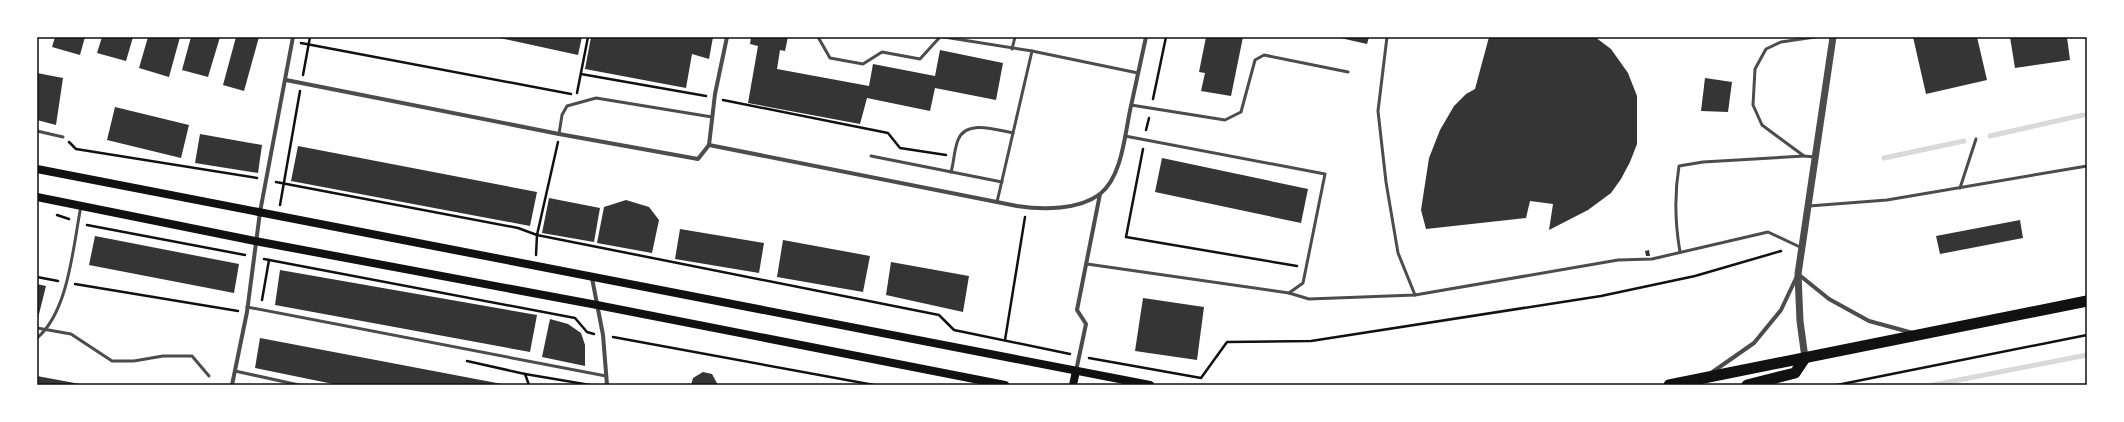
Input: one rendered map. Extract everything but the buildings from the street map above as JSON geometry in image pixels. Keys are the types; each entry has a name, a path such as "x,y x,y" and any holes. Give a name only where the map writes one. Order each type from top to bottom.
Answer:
{"highway":[{"path":"1669,385 2087,301"},
{"path":"1747,385 1795,373 1805,358"}],"main road":[{"path":"37,169 260,212 277,217 1150,385"},
{"path":"37,197 255,241 597,305 965,381 1006,385"},
{"path":"1073,385 1076,371"}],"street":[{"path":"232,385 256,257 255,241 260,212 293,37"},
{"path":"286,80 559,134 698,159 709,145 715,98 727,37"},
{"path":"709,145 1026,208 1059,207 1079,204 1100,194 1111,181 1118,167 1146,37"},
{"path":"1805,358 1800,321 1798,274 1833,37"},
{"path":"1076,371 1086,324 1077,310 1100,194"},
{"path":"1798,274 1829,299 1869,321 1921,335"},
{"path":"1704,377 1754,343 1781,310 1798,274"},
{"path":"592,278 603,336 607,385"}],"lane":[{"path":"818,37 830,58 863,64 882,52 920,59 940,37"},
{"path":"944,37 1032,52 1138,73"},
{"path":"1012,49 1015,37"},
{"path":"1387,37 1378,111 1386,182 1398,253 1415,295"},
{"path":"1781,42 1782,37"},
{"path":"1804,156 1762,125 1753,105 1755,69 1766,49 1781,42 1815,37"},
{"path":"997,202 1032,52"},
{"path":"1131,105 1225,120 1241,112 1254,60 1264,55 1348,72"},
{"path":"559,134 562,115 567,106 596,98 712,117"},
{"path":"952,172 958,139 968,130 978,127 1013,133"},
{"path":"37,131 63,137"},
{"path":"1125,136 1325,174 1303,283 1289,293"},
{"path":"1960,188 1976,139"},
{"path":"871,156 1002,182"},
{"path":"1680,252 1675,224 1675,186 1679,166 1703,162 1804,156 1816,157"},
{"path":"1809,206 1887,200 2087,166"},
{"path":"37,338 47,330 66,288 81,206"},
{"path":"1087,264 1289,293 1309,299 1415,295 1618,260 1652,259 1768,232 1802,248"},
{"path":"247,307 606,376"},
{"path":"37,328 71,334 112,362 134,361 163,356 192,356 209,376"},
{"path":"235,371 299,385"}],"path":[{"path":"277,217 285,184 310,37"},
{"path":"292,42 576,95 588,37"},
{"path":"1166,37 1144,139 1126,237 1306,268"},
{"path":"581,74 715,98 888,133 900,148 955,156"},
{"path":"537,235 559,134"},
{"path":"63,137 76,149 267,179 285,184 518,228 537,235 939,315 954,330 1079,356 1201,378 1227,342 1311,341 1601,296 1695,276 1781,252"},
{"path":"1005,340 1026,208"},
{"path":"53,213 78,223 575,318 587,332 603,336 874,385"},
{"path":"261,310 272,244"},
{"path":"1837,385 2087,335"},
{"path":"529,385 525,374 590,385"}],"waterway":[{"path":"1990,136 2083,115"},
{"path":"1884,158 1964,141"},
{"path":"1933,385 2087,355"}]}
